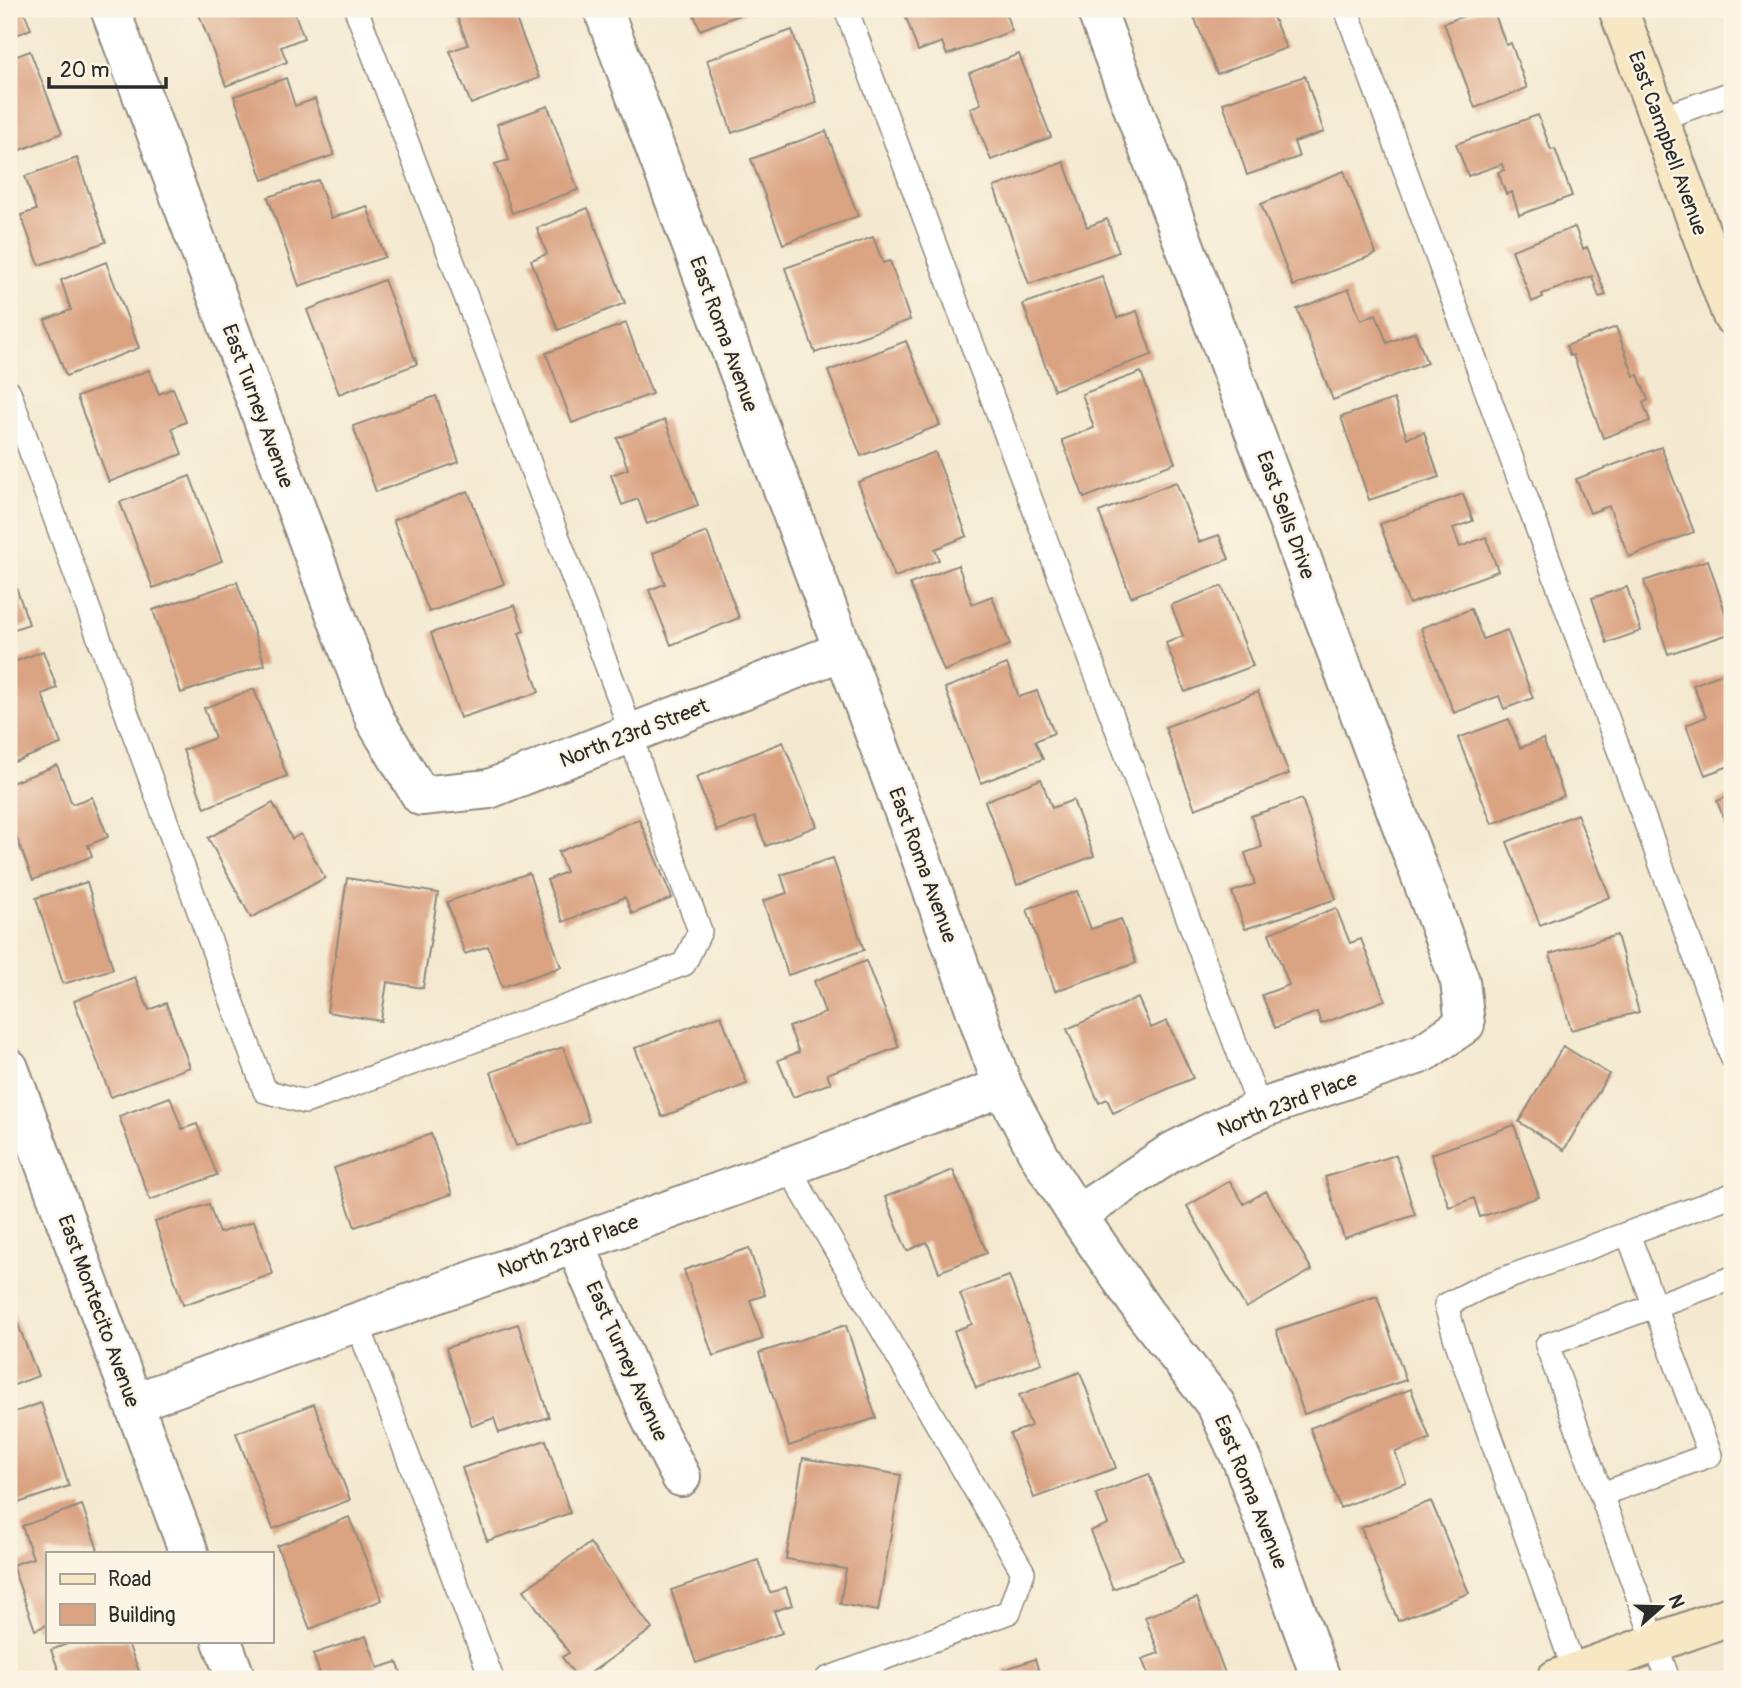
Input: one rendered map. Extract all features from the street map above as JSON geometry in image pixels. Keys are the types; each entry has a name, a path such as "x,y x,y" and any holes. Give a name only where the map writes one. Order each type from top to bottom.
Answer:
{"street":[{"name":"East Turney Avenue","path":"110,9 375,720 421,796"},
{"name":"East Roma Avenue","path":"603,9 920,855 1003,1087 1040,1157 1077,1214 1146,1315 1216,1405 1243,1463 1321,1679"},
{"name":"East Sells Drive","path":"1096,9 1460,981 1465,1024"},
{"name":"East Campbell Avenue","path":"1618,9 1732,317"},
{"name":"North 23rd Street","path":"421,796 489,789 842,652"},
{"name":"North 23rd Place","path":"1077,1214 1172,1152 1260,1110 1423,1053 1465,1024"},
{"name":"East Montecito Avenue","path":"9,1068 189,1552"},
{"name":"North 23rd Place","path":"133,1403 1003,1087"},
{"name":"East Turney Avenue","path":"575,1244 651,1419 681,1477"},
{"path":"1562,1677 1732,1615"},
{"path":"222,1642 236,1679"}],"lane":[{"path":"9,392 265,1091 305,1102 684,964 700,931 645,780 632,733 356,9"},
{"path":"846,9 1260,1110"},
{"path":"1346,9 1732,1057"},
{"path":"1658,119 1732,93"},
{"path":"788,1167 1023,1572 1009,1612 827,1679"},
{"path":"1562,1677 1446,1305 1482,1287 1732,1195"},
{"path":"1602,1494 1710,1454 1628,1234"},
{"path":"1668,1679 1547,1345 1732,1278"},
{"path":"357,1322 492,1679"}],"building":[{"path":"9,9 23,9 31,29 9,38"},
{"path":"197,9 293,9 304,38 281,47 287,62 226,86"},
{"path":"469,9 512,9 539,78 471,104 450,51 468,45 456,14"},
{"path":"692,9 755,9 700,30"},
{"path":"903,9 1004,9 1012,31 947,55 942,42 918,51"},
{"path":"1191,9 1270,9 1286,48 1217,74"},
{"path":"1483,9 1493,9 1506,45 1511,43 1527,88 1475,108 1444,23"},
{"path":"792,30 817,103 732,133 707,60"},
{"path":"30,51 62,133 9,155 9,59"},
{"path":"1019,54 1051,137 991,160 970,108 981,104 969,73"},
{"path":"1305,76 1324,132 1294,142 1299,157 1247,175 1223,103"},
{"path":"286,78 295,106 315,99 334,155 263,180 234,96"},
{"path":"548,106 578,190 512,213 495,164 509,160 497,124"},
{"path":"1538,115 1551,150 1555,149 1572,196 1519,215 1512,192 1506,194 1498,172 1504,170 1502,164 1468,176 1456,144"},
{"path":"826,131 858,216 783,244 751,159"},
{"path":"77,158 106,242 39,265 21,215 36,210 25,176"},
{"path":"1064,162 1087,227 1107,219 1119,252 1029,284 994,187"},
{"path":"1344,171 1376,254 1293,286 1261,204"},
{"path":"318,180 331,218 367,206 385,257 299,286 268,197"},
{"path":"588,208 625,303 558,330 531,260 547,254 537,228"},
{"path":"1575,227 1583,249 1587,247 1606,295 1599,297 1592,276 1542,294 1543,297 1532,302 1512,250"},
{"path":"873,237 883,263 890,261 910,320 815,353 785,268"},
{"path":"106,262 139,348 66,376 45,320 71,310 61,280"},
{"path":"1102,276 1117,318 1137,311 1152,355 1054,390 1023,304"},
{"path":"384,280 417,364 339,394 307,310"},
{"path":"1349,289 1361,320 1376,314 1387,343 1415,332 1427,363 1333,400 1297,309"},
{"path":"626,323 652,394 572,423 546,353"},
{"path":"1616,327 1634,376 1638,375 1648,400 1643,403 1650,421 1603,438 1573,355 1570,356 1566,346"},
{"path":"906,341 940,425 861,456 828,371"},
{"path":"149,370 159,394 173,388 186,422 172,428 182,454 109,482 77,397"},
{"path":"1141,372 1175,463 1084,498 1062,440 1094,428 1082,394"},
{"path":"436,396 459,462 376,492 353,426"},
{"path":"1394,399 1407,438 1424,432 1439,477 1369,500 1341,417"},
{"path":"665,420 698,505 647,524 638,499 622,505 611,475 628,469 617,438"},
{"path":"1661,447 1694,532 1629,557 1609,506 1590,513 1576,479"},
{"path":"935,452 967,536 935,549 939,560 895,577 858,482"},
{"path":"190,476 222,561 153,588 120,502"},
{"path":"1176,482 1199,542 1219,535 1229,559 1131,597 1099,512"},
{"path":"468,491 504,584 429,612 393,520"},
{"path":"1463,494 1473,521 1453,528 1460,547 1486,537 1498,571 1409,604 1380,524"},
{"path":"707,532 739,618 671,645 649,590 665,584 653,553"},
{"path":"1708,560 1732,633 1668,654 1644,581"},
{"path":"958,565 972,604 992,596 1010,645 944,671 910,584"},
{"path":"9,567 29,624 9,631"},
{"path":"237,582 265,665 181,693 153,610"},
{"path":"1222,586 1253,666 1185,692 1166,643 1183,636 1171,605"},
{"path":"1627,587 1641,631 1607,643 1592,598"},
{"path":"515,605 524,631 519,633 539,692 460,718 431,633"},
{"path":"1471,609 1483,639 1507,630 1533,698 1504,709 1499,696 1454,713 1421,628"},
{"path":"43,651 57,688 42,694 61,744 9,764 9,664"},
{"path":"1007,664 1019,697 1037,691 1054,733 1035,741 1043,759 981,783 945,688"},
{"path":"1732,670 1732,765 1705,775 1686,725 1706,717 1693,685"},
{"path":"254,689 287,776 205,808 183,750 215,738 204,708"},
{"path":"1258,692 1289,774 1195,809 1165,727"},
{"path":"1509,719 1520,748 1543,739 1564,796 1492,824 1458,738"},
{"path":"783,742 817,826 766,846 755,817 717,831 696,777"},
{"path":"57,765 72,804 92,797 108,837 88,845 92,856 33,880 9,818 9,784"},
{"path":"1041,779 1052,808 1073,800 1094,856 1017,885 985,801"},
{"path":"1732,795 1732,840 1717,801"},
{"path":"1302,799 1336,899 1245,929 1232,892 1255,884 1245,853 1262,847 1251,816"},
{"path":"273,803 292,839 301,834 325,878 251,918 208,838"},
{"path":"1577,814 1610,897 1540,925 1507,842"},
{"path":"639,819 672,898 632,914 625,897 563,922 547,880 566,872 558,852"},
{"path":"833,858 864,950 788,975 763,901 787,893 781,875"},
{"path":"529,873 561,967 502,987 488,946 465,954 447,902"},
{"path":"347,878 438,893 423,988 387,982 381,1021 327,1012"},
{"path":"87,882 113,969 63,984 36,898"},
{"path":"1077,891 1091,929 1121,919 1136,963 1055,991 1027,909"},
{"path":"1336,908 1350,943 1361,939 1385,1000 1321,1024 1317,1012 1275,1028 1262,995 1289,985 1269,933"},
{"path":"1617,935 1639,1012 1571,1030 1550,954"},
{"path":"866,961 899,1047 827,1074 831,1083 793,1097 778,1060 799,1052 789,1027 825,1013 814,981"},
{"path":"135,977 149,1010 166,1003 190,1067 111,1097 74,1001"},
{"path":"1138,998 1151,1028 1167,1021 1193,1078 1113,1113 1107,1099 1099,1103 1067,1029"},
{"path":"721,1015 747,1084 662,1117 635,1048"},
{"path":"1563,1046 1609,1074 1564,1150 1519,1122"},
{"path":"563,1047 589,1121 516,1146 491,1072"},
{"path":"170,1097 182,1129 197,1124 217,1175 150,1200 119,1116"},
{"path":"1514,1125 1539,1197 1480,1217 1474,1198 1449,1207 1431,1154"},
{"path":"431,1134 452,1194 355,1227 334,1168"},
{"path":"1396,1155 1415,1215 1344,1238 1325,1177"},
{"path":"953,1170 987,1253 939,1272 927,1242 907,1251 885,1197"},
{"path":"1230,1181 1244,1204 1266,1191 1312,1270 1246,1308 1187,1206"},
{"path":"209,1204 219,1233 254,1221 273,1274 183,1305 155,1222"},
{"path":"749,1248 765,1295 750,1300 763,1339 713,1356 684,1270"},
{"path":"1009,1276 1042,1363 976,1388 954,1331 972,1324 960,1294"},
{"path":"1377,1296 1406,1380 1304,1414 1276,1330"},
{"path":"9,1301 38,1376 9,1387"},
{"path":"518,1324 549,1417 499,1433 494,1418 472,1426 446,1348"},
{"path":"846,1325 876,1418 789,1446 759,1353"},
{"path":"1080,1372 1116,1468 1034,1498 1010,1434 1031,1426 1019,1395"},
{"path":"1411,1389 1430,1439 1395,1452 1406,1482 1340,1508 1310,1428"},
{"path":"41,1403 69,1486 9,1506 9,1414"},
{"path":"314,1404 350,1500 273,1529 236,1433"},
{"path":"546,1440 570,1513 487,1541 462,1468"},
{"path":"803,1458 901,1475 878,1611 840,1604 846,1569 786,1559"},
{"path":"1149,1474 1183,1562 1113,1589 1090,1531 1108,1524 1096,1494"},
{"path":"1431,1501 1469,1593 1398,1621 1361,1528"},
{"path":"82,1505 99,1552 46,1552 46,1625 35,1630 12,1565 33,1558 22,1526"},
{"path":"349,1517 382,1600 310,1629 277,1546"},
{"path":"590,1543 652,1629 582,1679 578,1679 562,1657 569,1653 524,1590"},
{"path":"758,1560 770,1593 786,1587 792,1605 774,1611 782,1633 696,1663 671,1590"},
{"path":"1197,1598 1226,1676 1217,1679 1150,1679 1142,1659 1159,1653 1145,1617"},
{"path":"366,1636 378,1668 397,1662 404,1679 322,1679 313,1654"},
{"path":"72,1642 127,1642 142,1679 62,1679 51,1650"},
{"path":"1035,1659 1041,1678 1059,1672 1061,1679 1006,1679 1003,1670"}]}
